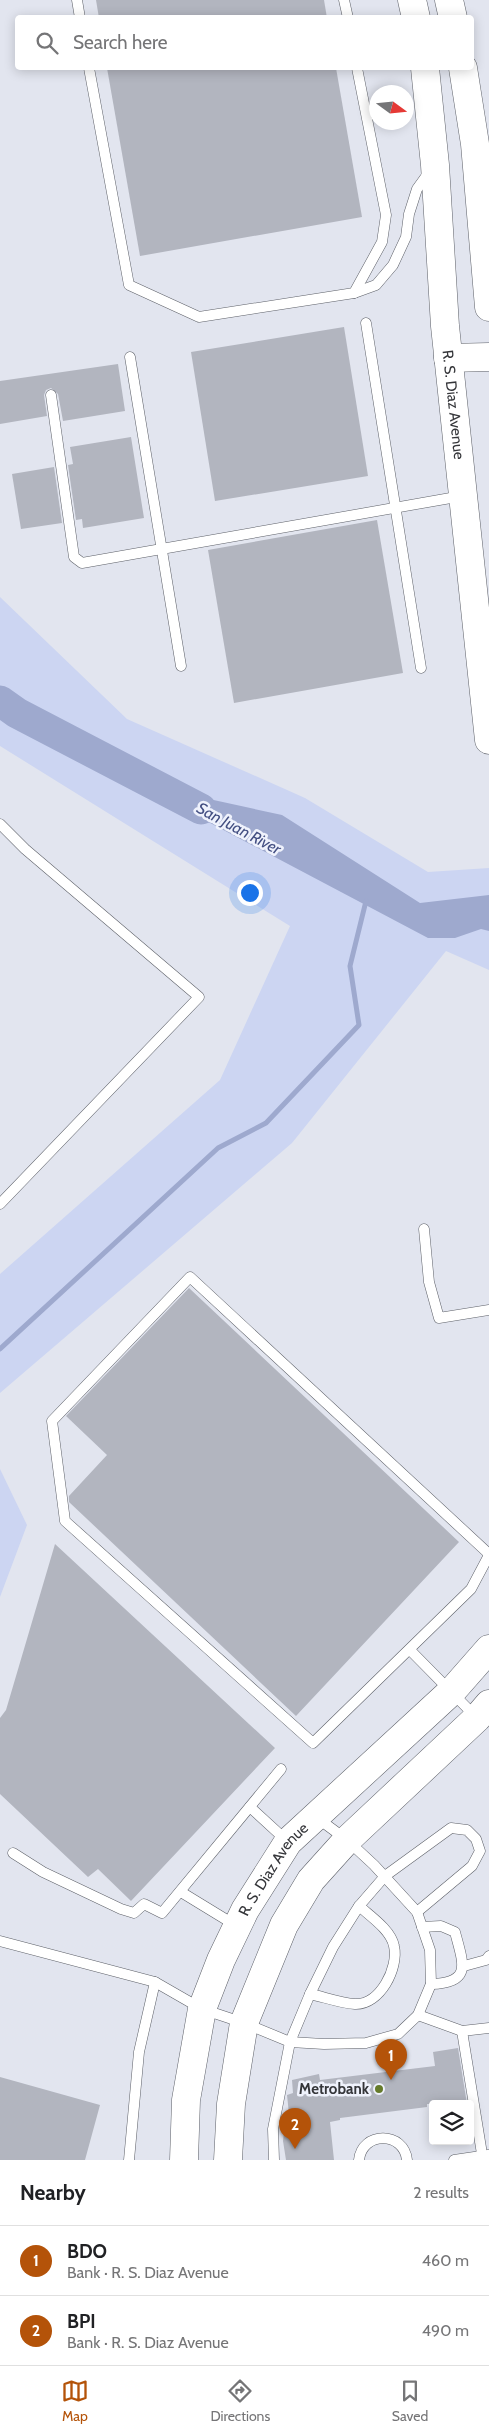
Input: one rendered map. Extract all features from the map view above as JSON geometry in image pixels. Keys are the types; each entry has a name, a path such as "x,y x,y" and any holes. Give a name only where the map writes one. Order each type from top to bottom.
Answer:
{"street":[{"path":"412,0 415,15"},
{"path":"449,0 452,15"},
{"name":"R. S. Diaz Avenue","path":"425,70 435,164 448,358 489,740"},
{"path":"463,70 475,144 489,307"},
{"path":"448,358 489,356"},
{"name":"R. S. Diaz Avenue","path":"184,2160 186,2100 202,2009 236,1926 288,1842 453,1690 489,1649"},
{"path":"228,2160 231,2104 244,2023 284,1925 311,1880 347,1840 483,1711"}],"lane":[{"path":"77,0 80,15"},
{"path":"344,0 347,15"},
{"path":"89,70 128,285 199,317 354,293 376,285 392,265 406,237 409,214 417,189 435,164"},
{"path":"354,293 382,242 386,215 357,70"},
{"path":"366,323 421,668"},
{"path":"130,357 182,666"},
{"path":"51,395 74,557 82,563 463,496"},
{"path":"0,824 25,849 199,998 0,1204"},
{"path":"424,1229 429,1282 439,1318 489,1310"},
{"path":"190,1277 489,1555 471,1589 410,1650 312,1743 65,1521 52,1421 190,1277"},
{"path":"410,1650 453,1690 483,1711"},
{"path":"13,1853 43,1872 134,1913 144,1904 162,1913 281,1768"},
{"path":"250,1806 288,1842"},
{"path":"0,1941 155,1982 202,2009 244,2023 290,2042 324,2044 366,2042 398,2034 418,2016 431,1984 430,1950 422,1927 416,1912 385,1876 347,1840 315,1817"},
{"path":"274,2160 273,2129 290,2042 310,1994 333,1947 359,1906 385,1876 451,1828 467,1830 476,1839 480,1851 472,1866 416,1912"},
{"path":"181,1892 236,1926"},
{"path":"310,1994 357,2004 376,1997 394,1968 394,1945 384,1929 359,1906"},
{"path":"422,1927 441,1926 455,1932 464,1966 459,1977 449,1984 431,1984"},
{"path":"464,1966 488,1958"},
{"path":"129,2160 139,2052 155,1982"},
{"path":"418,2016 462,2031 489,2028"},
{"path":"454,2160 485,2157 462,2031"},
{"path":"359,2160 360,2152 365,2144 376,2138 387,2137 397,2141 406,2153 407,2160"}],"shaded area":[{"path":"0,597 127,719 305,798 428,872 489,868 489,970 446,951 292,1143 0,1393 0,1274 220,1080 290,926 0,746"},
{"path":"0,1469 27,1525 0,1597"}],"water":[{"path":"163,789 282,815 420,903 489,895 489,931 481,929 455,938 428,938 197,816"}],"building":[{"path":"96,0 324,0 326,15 98,15"},
{"path":"107,70 336,70 362,217 140,256"},
{"path":"344,327 368,476 215,501 191,352"},
{"path":"118,364 125,411 63,421 58,394 51,388 46,390 44,395 47,416 0,424 0,381"},
{"path":"131,437 144,518 83,528 82,519 76,520 68,465 73,464 70,447"},
{"path":"54,467 62,523 21,529 12,474"},
{"path":"377,520 403,673 234,703 208,550"},
{"path":"189,1288 459,1542 296,1716 69,1502 69,1496 107,1455 66,1416"},
{"path":"55,1544 275,1748 131,1901 98,1869 88,1877 0,1794 0,1718 6,1710"},
{"path":"458,2048 466,2100 429,2100 427,2107 340,2118 340,2120 330,2122 334,2160 286,2160 283,2141 285,2124 290,2123 287,2095 293,2093 292,2080 319,2074 320,2080 435,2066 433,2052"},
{"path":"0,2077 100,2105 85,2160 0,2160"}],"waterway":[{"name":"San Juan River","path":"0,701 17,713 201,809"},
{"path":"0,1349 218,1148 266,1123 359,1025 350,966 366,901"}],"place":[{"name":"BDO","path":"391,2080"},
{"name":"Metrobank","path":"379,2089"},
{"name":"BPI","path":"295,2149"}]}
